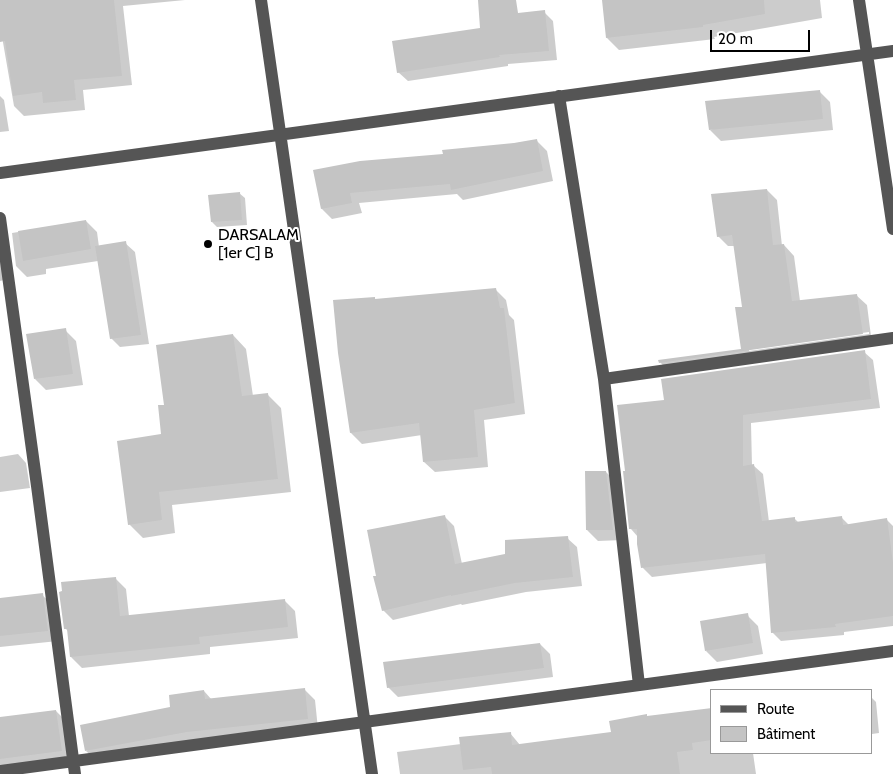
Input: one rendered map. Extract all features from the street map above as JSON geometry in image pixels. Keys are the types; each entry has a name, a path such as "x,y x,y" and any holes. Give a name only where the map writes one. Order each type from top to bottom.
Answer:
{"street":[{"path":"261,0 372,774"},
{"path":"859,0 893,229"},
{"path":"0,173 893,51"},
{"path":"559,96 604,379 639,685"},
{"path":"0,218 75,774"},
{"path":"604,379 893,338"},
{"path":"0,771 893,651"}],"building":[{"path":"0,0 114,0 122,76 74,80 76,100 43,103 42,92 13,96 5,41 0,42"},
{"path":"478,0 516,0 518,13 545,10 549,51 499,55 500,57 397,73 392,41 480,28"},
{"path":"602,0 764,0 765,14 703,25 703,27 606,38"},
{"path":"820,90 823,119 709,130 705,101"},
{"path":"537,139 543,171 451,190 450,184 350,193 352,203 321,209 313,170 360,161 443,154 442,150"},
{"path":"767,189 773,245 784,244 792,301 857,294 863,334 659,363 658,360 741,349 735,307 742,307 732,235 717,237 711,194"},
{"path":"240,192 242,220 211,222 208,195"},
{"path":"86,220 91,249 23,261 18,231"},
{"path":"126,241 141,335 110,339 95,246"},
{"path":"496,288 500,308 504,308 515,403 474,410 478,457 423,462 419,423 350,433 338,353 333,300 375,297 375,299"},
{"path":"66,328 73,374 34,379 26,334"},
{"path":"233,334 242,396 268,393 278,479 159,492 162,520 128,525 117,441 161,434 158,405 164,405 156,345"},
{"path":"865,350 871,399 743,415 743,466 754,464 762,521 795,517 795,522 842,516 843,525 887,518 893,563 893,616 835,624 836,627 771,633 765,554 641,568 637,544 637,529 629,529 623,471 625,471 617,405 664,400 661,379"},
{"path":"585,471 606,471 613,530 586,530"},
{"path":"445,515 455,564 505,554 505,540 568,536 573,577 515,583 382,611 373,576 376,576 367,530"},
{"path":"116,577 120,616 285,599 288,627 199,637 200,644 70,657 67,629 64,629 59,592 62,591 61,582"},
{"path":"43,593 48,631 0,636 0,598"},
{"path":"748,613 753,643 705,651 700,621"},
{"path":"540,643 544,668 387,688 383,662"},
{"path":"305,688 308,719 187,732 85,751 80,725 170,707 169,695 204,690 205,699"},
{"path":"710,708 710,740 692,743 693,750 677,752 680,774 492,774 491,767 463,770 459,737 511,732 512,745 611,732 609,721 647,714 647,716"},
{"path":"56,710 62,751 0,759 0,717"}],"place":[{"name":"DARSALAM [1er C] B","path":"208,244"}]}
